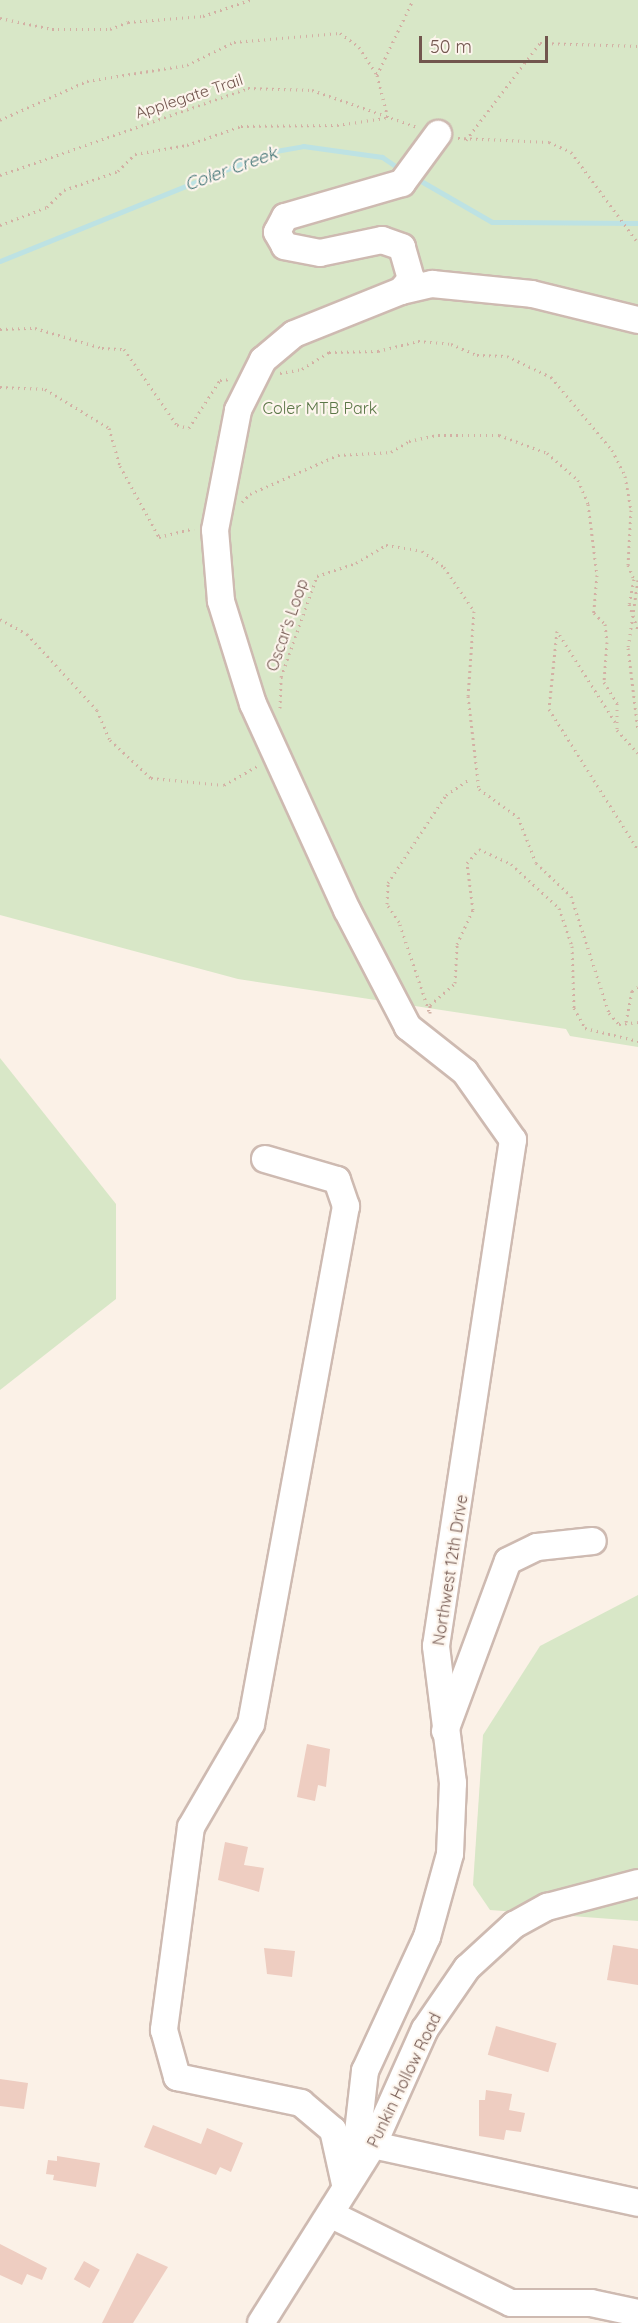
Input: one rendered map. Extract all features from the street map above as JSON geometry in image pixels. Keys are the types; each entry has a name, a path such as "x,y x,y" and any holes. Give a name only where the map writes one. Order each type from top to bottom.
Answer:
{"street":[{"path":"401,291 411,279 411,264 402,247 382,240 305,254 285,246 277,232 285,217 314,204 402,183 432,150 438,134"},
{"path":"251,376 294,334 401,291 432,284 520,292 638,321"},
{"name":"Northwest 12th Drive","path":"251,376 223,474 218,515 221,601 272,748 408,1027 465,1072 513,1140 436,1646 453,1783 450,1854 427,1937 365,2071 349,2183"},
{"path":"266,1159 337,1180 346,1206 251,1724 191,1827 164,2030 177,2077 301,2103 333,2130 349,2183"},
{"path":"445,1731 508,1561 537,1547 593,1541"},
{"name":"Punkin Hollow Road","path":"261,2323 332,2215 373,2145 425,2029 486,1948 547,1907 638,1883"},
{"path":"373,2145 638,2203"},
{"path":"332,2215 511,2303 591,2303 638,2313"}],"path":[{"path":"0,18 52,28 110,29 128,22 203,16 250,0"},
{"path":"377,75 412,0"},
{"path":"0,120 87,81 154,74 187,65 225,45 265,36 294,40 340,33 359,47 377,75 388,118 338,125 241,126 187,145 135,154 118,171 64,190 47,207 0,225"},
{"path":"466,140 540,44 638,46"},
{"name":"Applegate Trail","path":"0,175 248,88 312,90 388,118"},
{"path":"498,144 549,142 571,152 591,174 638,243"},
{"path":"0,329 35,328 102,348 124,349 177,425 189,428 220,380 302,369 329,352 378,351 418,341 451,344 477,355 507,356 551,376 612,450 625,476 634,620 638,630"},
{"path":"0,387 45,389 109,428 120,466 159,537 218,515 250,494 338,455 391,452 408,441 499,435 547,453 578,480 588,504 597,575 594,613 605,624 604,682 617,703 616,723"},
{"name":"Oscar's Loop","path":"280,714 281,677 316,576 356,563 386,545 422,551 444,567 474,611 468,696 479,789 518,817 536,862 571,896 609,1013 622,1024"},
{"path":"638,580 634,620 628,648 638,731"},
{"path":"0,620 27,634 97,710 110,740 152,778 231,783 252,773 272,748"},
{"path":"638,753 619,734 616,723 557,631 549,709 638,850"},
{"path":"433,1022 399,922 387,904 388,883 446,795 470,779"},
{"path":"430,1013 430,1005 455,983 457,944 473,910 467,863 479,849 511,864 559,908 572,946 574,1008 585,1028 638,1041"},
{"path":"622,1024 632,1007 632,991 638,987"},
{"path":"622,1024 638,1020"}],"green space":[{"name":"Coler MTB Park","path":"0,0 638,0 638,1047 570,1036 566,1029 238,979 0,915"},
{"path":"0,1058 116,1204 116,1299 0,1390"},
{"path":"638,1595 638,1921 490,1910 473,1885 483,1735 540,1646"}],"building":[{"path":"307,1744 330,1749 326,1787 318,1785 315,1801 297,1797"},
{"path":"225,1842 248,1847 244,1865 264,1868 259,1892 218,1880"},
{"path":"613,1945 638,1949 638,1985 607,1980"},
{"path":"264,1948 295,1951 292,1977 267,1974"},
{"path":"496,2026 557,2043 548,2072 488,2055"},
{"path":"0,2079 28,2083 24,2109 0,2106"},
{"path":"486,2090 512,2094 509,2110 525,2113 521,2132 506,2130 504,2140 479,2136 479,2100 485,2100"},
{"path":"153,2125 201,2144 207,2128 243,2143 231,2172 220,2167 216,2175 144,2147"},
{"path":"57,2156 100,2163 96,2187 53,2180 54,2175 46,2174 48,2160 57,2161"},
{"path":"0,2244 47,2268 42,2280 27,2274 22,2285 0,2275"},
{"path":"137,2253 168,2267 133,2323 102,2323"},
{"path":"84,2261 100,2270 90,2288 74,2279"}],"waterway":[{"name":"Coler Creek","path":"0,261 270,152 303,146 382,157 403,171"},
{"name":"Coler Creek","path":"414,177 492,222 638,223"}]}
